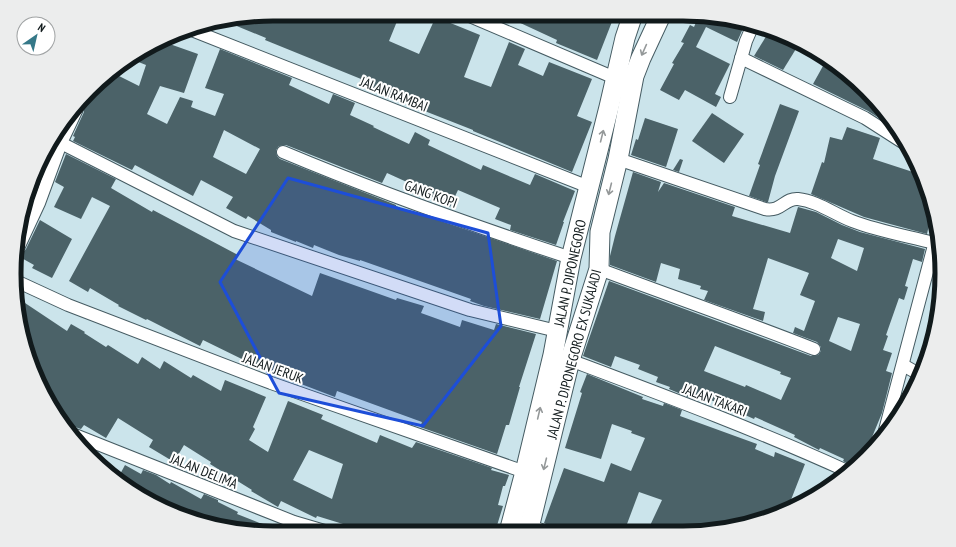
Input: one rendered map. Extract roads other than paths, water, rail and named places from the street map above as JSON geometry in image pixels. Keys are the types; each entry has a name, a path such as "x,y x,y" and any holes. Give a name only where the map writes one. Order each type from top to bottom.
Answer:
{"main road":[{"name":"JALAN P. DIPONEGORO","path":"511,526 525,472 557,331 571,258 625,38 631,21"},
{"name":"JALAN P. DIPONEGORO EX SUKAJADI","path":"536,526 570,360 600,269 600,232 618,159 634,76 658,21"}],"street":[{"path":"482,21 615,78"},
{"path":"730,97 746,41 751,31"},
{"name":"JALAN RAMBAI","path":"199,32 589,187"},
{"path":"741,58 865,118 895,137"},
{"path":"58,142 234,231 470,310 557,331"},
{"path":"24,236 39,204 56,146"},
{"name":"GANG KOPI","path":"283,152 344,178 473,226 571,258"},
{"path":"618,159 765,209 772,210 779,208 788,201 796,199 804,200 852,221 932,237"},
{"path":"888,420 903,364 932,270 934,255"},
{"path":"600,269 683,301 752,324 814,349"},
{"name":"JALAN JERUK","path":"22,284 68,305 271,383 525,472"},
{"name":"JALAN TAKARI","path":"570,360 811,454 842,469"},
{"path":"903,364 915,372"},
{"name":"JALAN DELIMA","path":"82,438 294,522 308,526"}]}
